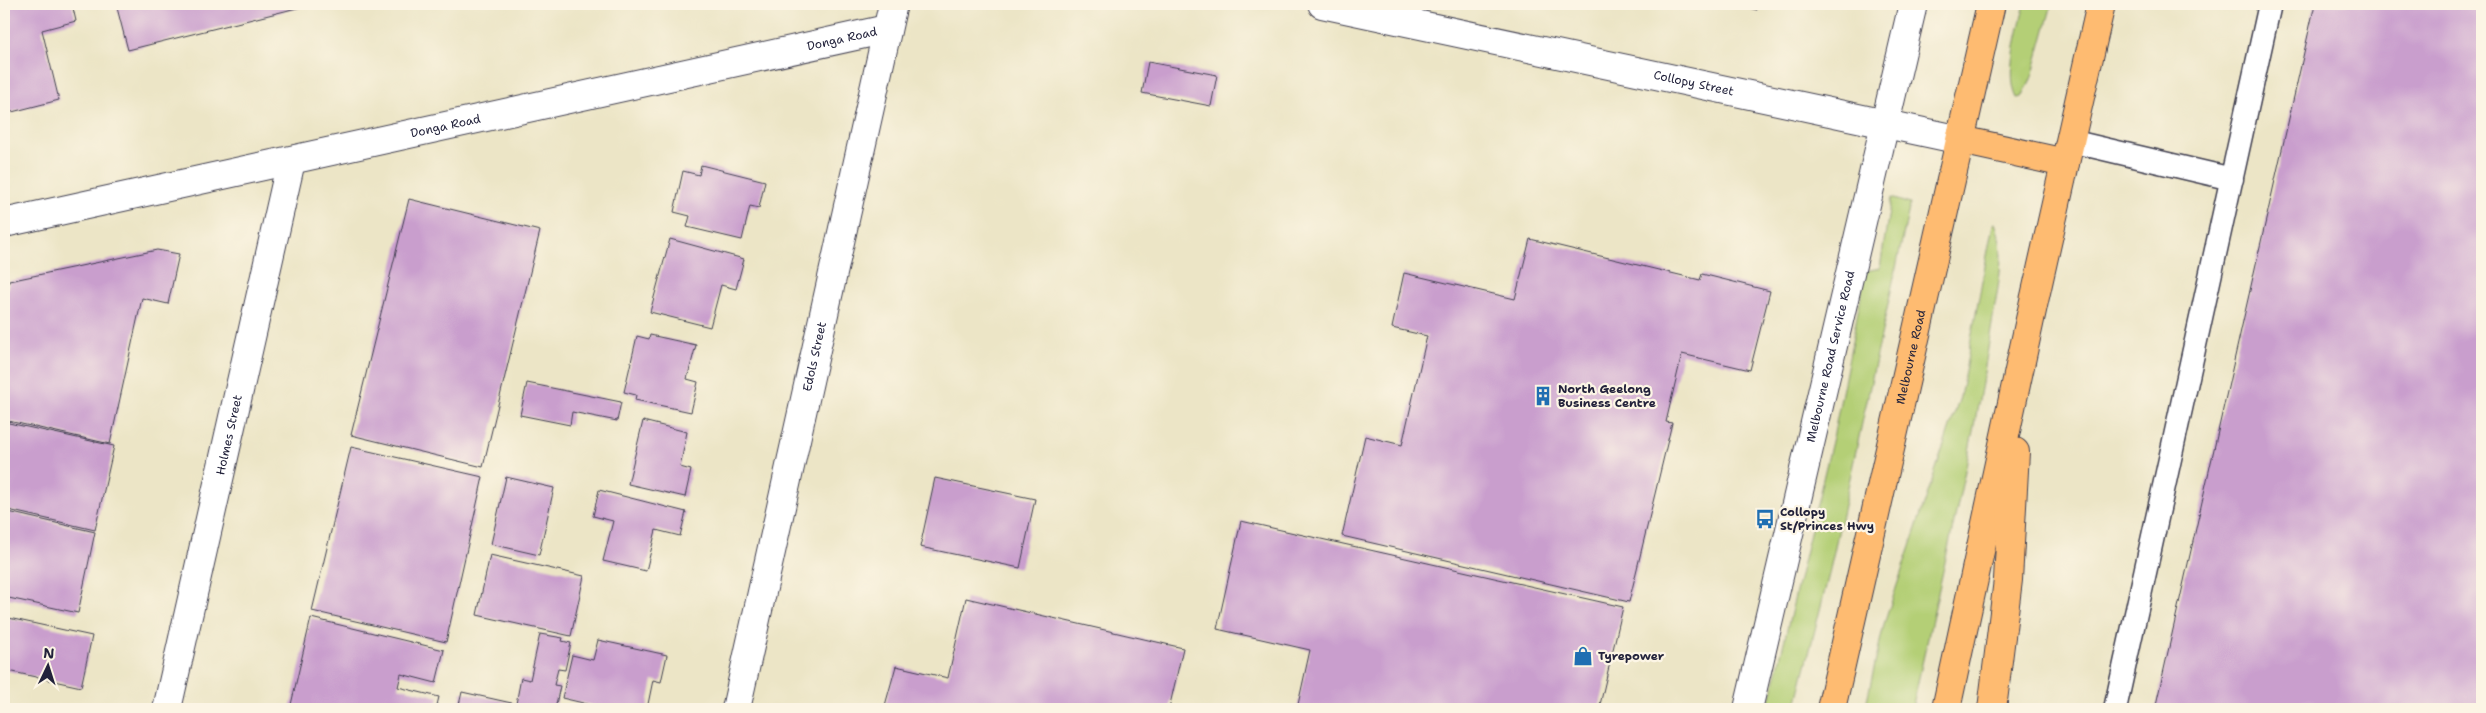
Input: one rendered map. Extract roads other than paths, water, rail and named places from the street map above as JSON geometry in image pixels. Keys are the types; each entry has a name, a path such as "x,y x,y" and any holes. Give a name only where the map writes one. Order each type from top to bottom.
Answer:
{"highway":[{"name":"Melbourne Road","path":"1831,709 1991,4"},
{"path":"1946,709 2020,364 2102,4"},
{"name":"Collopy Street","path":"1961,140 2068,152"},
{"path":"1992,709 2008,580 2020,364"}],"street":[{"name":"Collopy Street","path":"1322,4 1961,140"},
{"name":"Melbourne Road Service Road","path":"1748,709 1887,125 1913,4"},
{"name":"Donga Road","path":"4,223 291,161 890,16"},
{"name":"Edols Street","path":"736,709 890,16"},
{"name":"Holmes Street","path":"167,709 291,161"}],"lane":[{"path":"2115,709 2270,4"},
{"path":"2068,152 2232,179"}],"place":[{"name":"North Geelong Business Centre","path":"1543,396"},
{"name":"Collopy St/Princes Hwy","path":"1765,519"},
{"name":"Tyrepower","path":"1583,656"}]}
